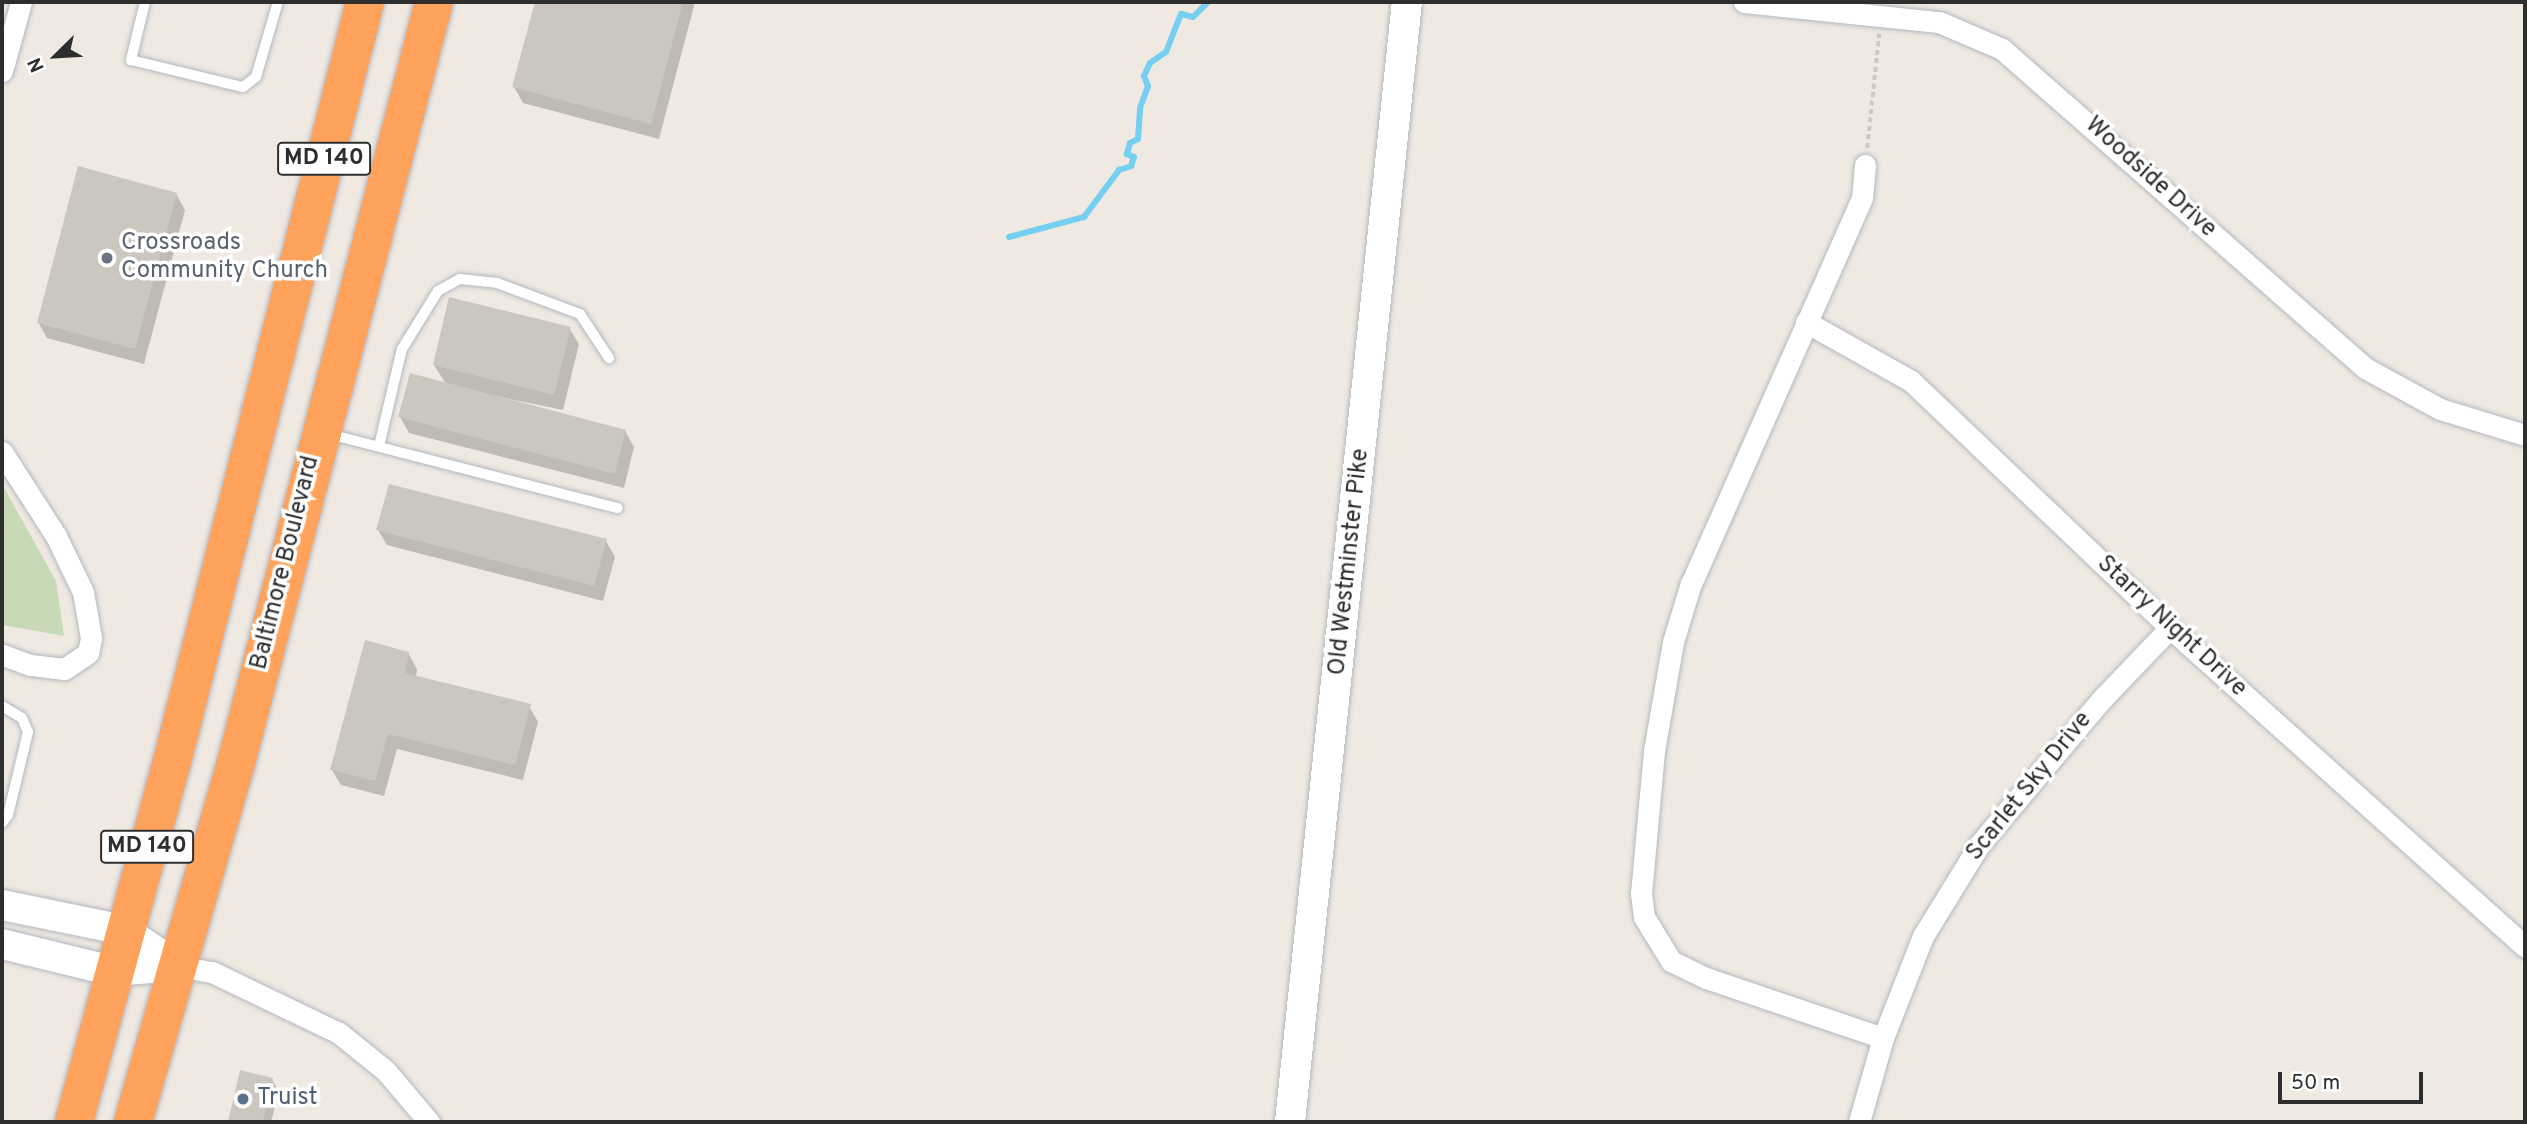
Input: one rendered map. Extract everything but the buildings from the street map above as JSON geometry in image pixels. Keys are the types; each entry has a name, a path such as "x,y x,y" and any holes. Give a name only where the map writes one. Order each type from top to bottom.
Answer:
{"highway":[{"name":"MD 140","path":"74,1122 124,930 173,758 365,2"},
{"name":"Baltimore Boulevard","path":"133,1122 235,767 434,2"}],"main road":[{"name":"Old Westminster Pike","path":"1290,1122 1406,2"},
{"path":"2,905 124,930 177,967"},
{"path":"2,944 113,971 177,967"}],"street":[{"path":"2,71 21,2"},
{"name":"Woodside Drive","path":"1744,2 1882,8 1939,22 2002,49 2365,368 2440,409 2525,435"},
{"path":"1865,165 1862,198 1691,583 1673,642 1654,751 1641,893 1644,917 1671,961 1706,978 1883,1038"},
{"name":"Starry Night Drive","path":"1806,322 1911,381 2170,628 2525,947"},
{"path":"2,452 56,536 83,592 92,638 88,653 64,668 30,665 2,655"},
{"name":"Scarlet Sky Drive","path":"1859,1122 1883,1038 1923,936 1979,845 2103,698 2170,628"},
{"path":"177,967 212,972 339,1033 386,1071 429,1122"}],"lane":[{"path":"145,2 131,60 243,86 257,77 278,2"},
{"path":"379,446 402,349 438,291 460,279 497,283 580,314 609,358"},
{"path":"320,432 618,508"},
{"path":"2,706 23,718 28,732 8,815 2,823"}],"path":[{"path":"1865,165 1882,8"}],"green space":[{"path":"2,484 56,581 64,636 2,625"}],"waterway":[{"path":"1009,237 1084,217 1119,170 1131,166 1134,157 1127,154 1130,143 1138,139 1140,108 1148,86 1144,76 1150,63 1166,52 1181,14 1193,17 1208,2"}],"place":[{"name":"Crossroads Community Church","path":"107,258"},
{"name":"Truist","path":"243,1099"}]}
